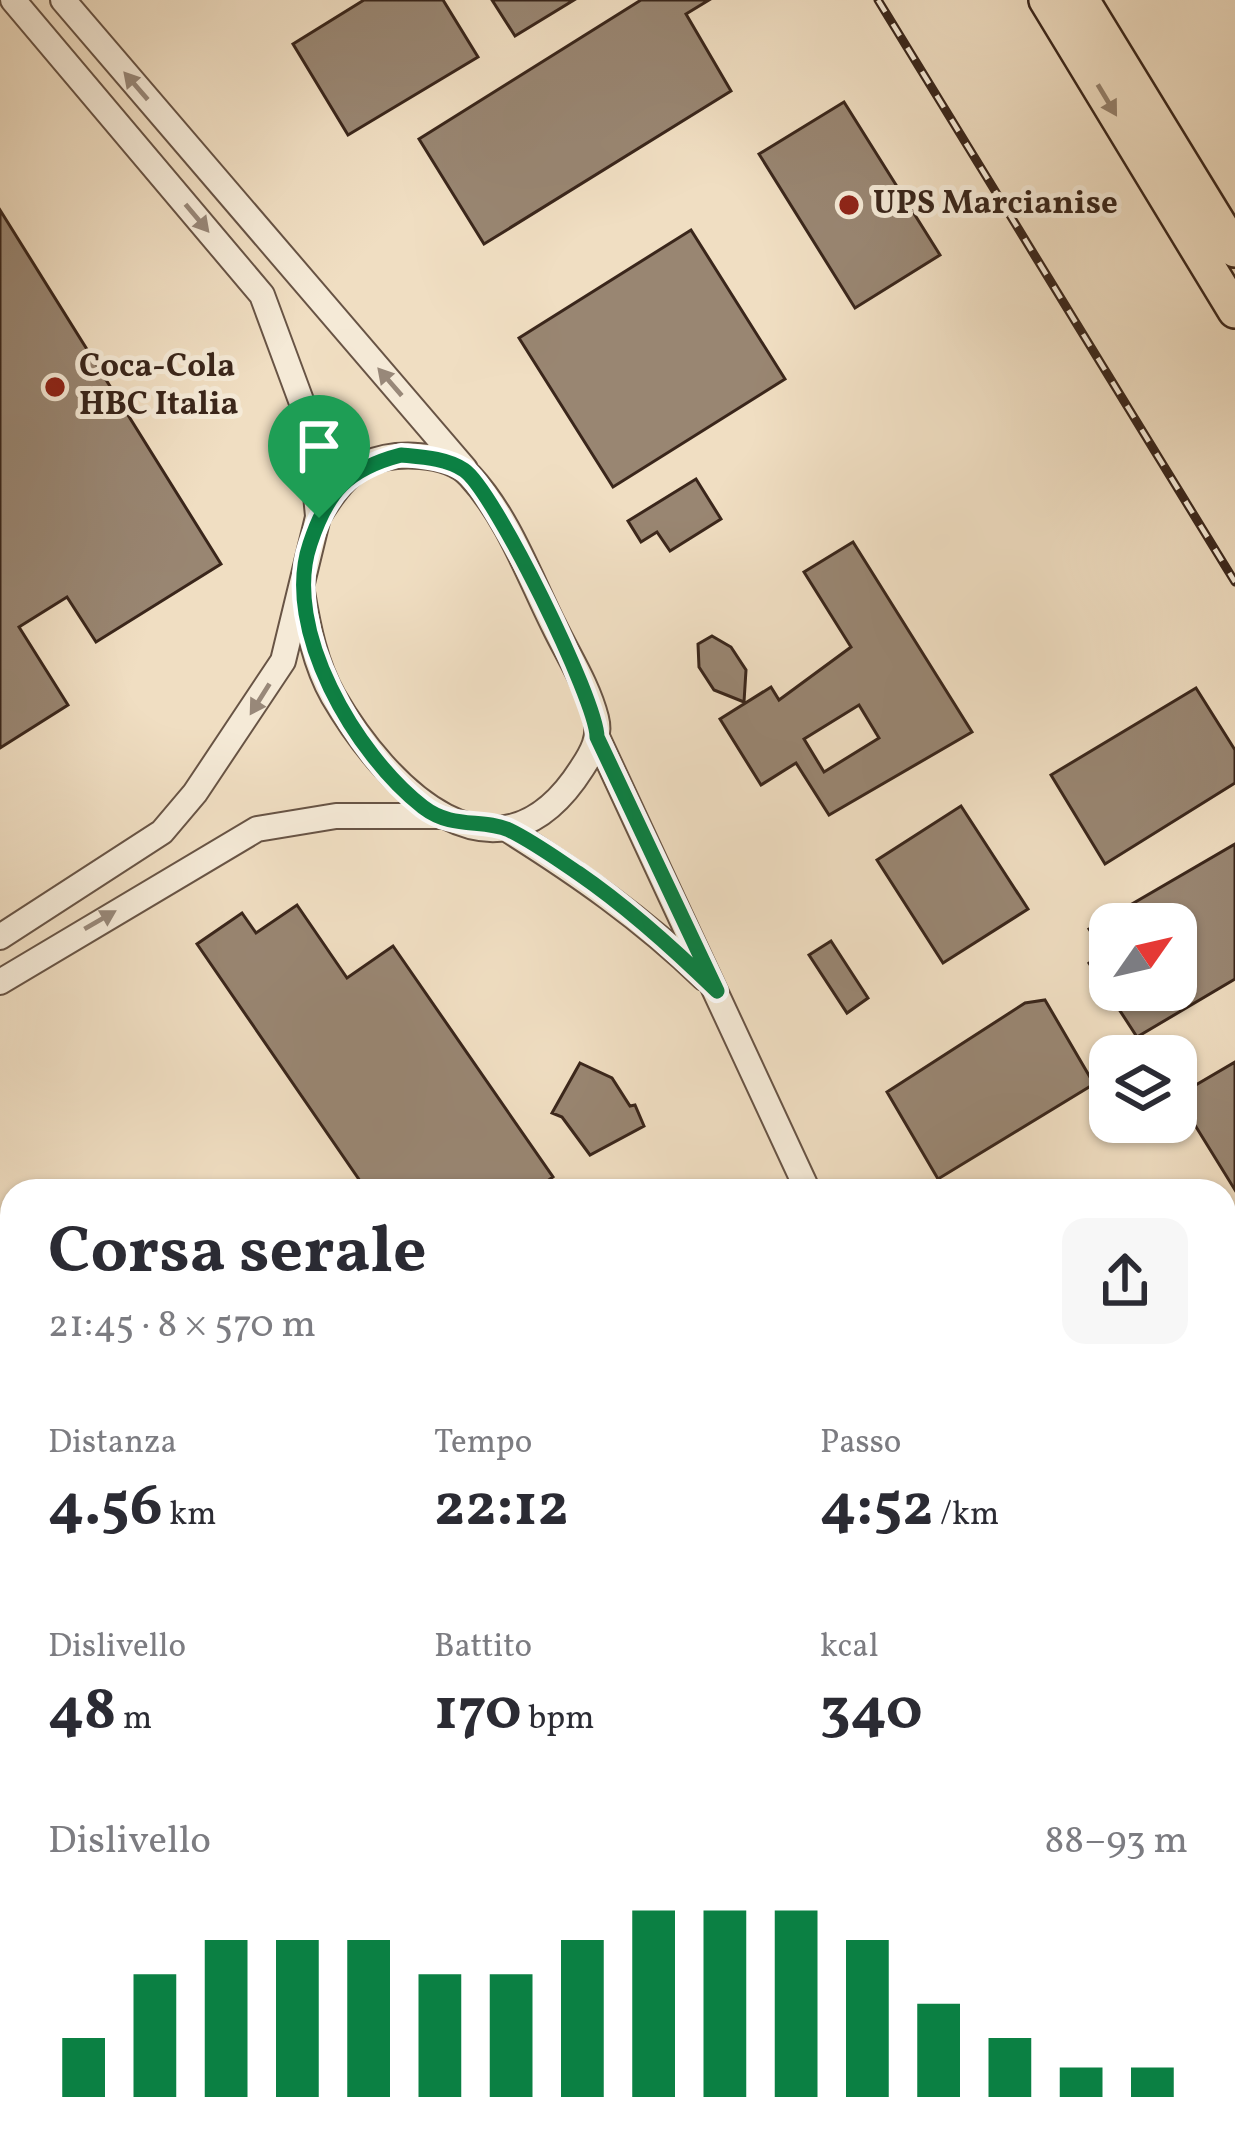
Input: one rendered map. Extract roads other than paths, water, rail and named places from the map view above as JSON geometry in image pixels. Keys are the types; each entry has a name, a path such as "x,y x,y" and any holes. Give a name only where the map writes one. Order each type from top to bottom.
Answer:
{"highway":[{"path":"1046,0 1235,310"},
{"path":"1082,0 1235,250"}],"street":[{"path":"13,0 262,295 309,422 319,518"},
{"path":"63,0 497,513 578,674 597,720 597,737 803,1179"},
{"path":"0,937 162,832 244,725 283,662 319,518 330,497 363,464 401,455 433,458 466,471"},
{"path":"302,592 310,639 332,693 394,778 439,816"},
{"path":"505,828 549,805 573,782 597,737"},
{"path":"0,982 257,830 336,816 439,816 468,826 505,828 580,874 658,933 717,991"}],"railway":[{"path":"878,0 1235,582"}],"place":[{"name":"UPS Marcianise","path":"849,205"},
{"name":"Coca-Cola HBC Italia","path":"55,387"}]}
